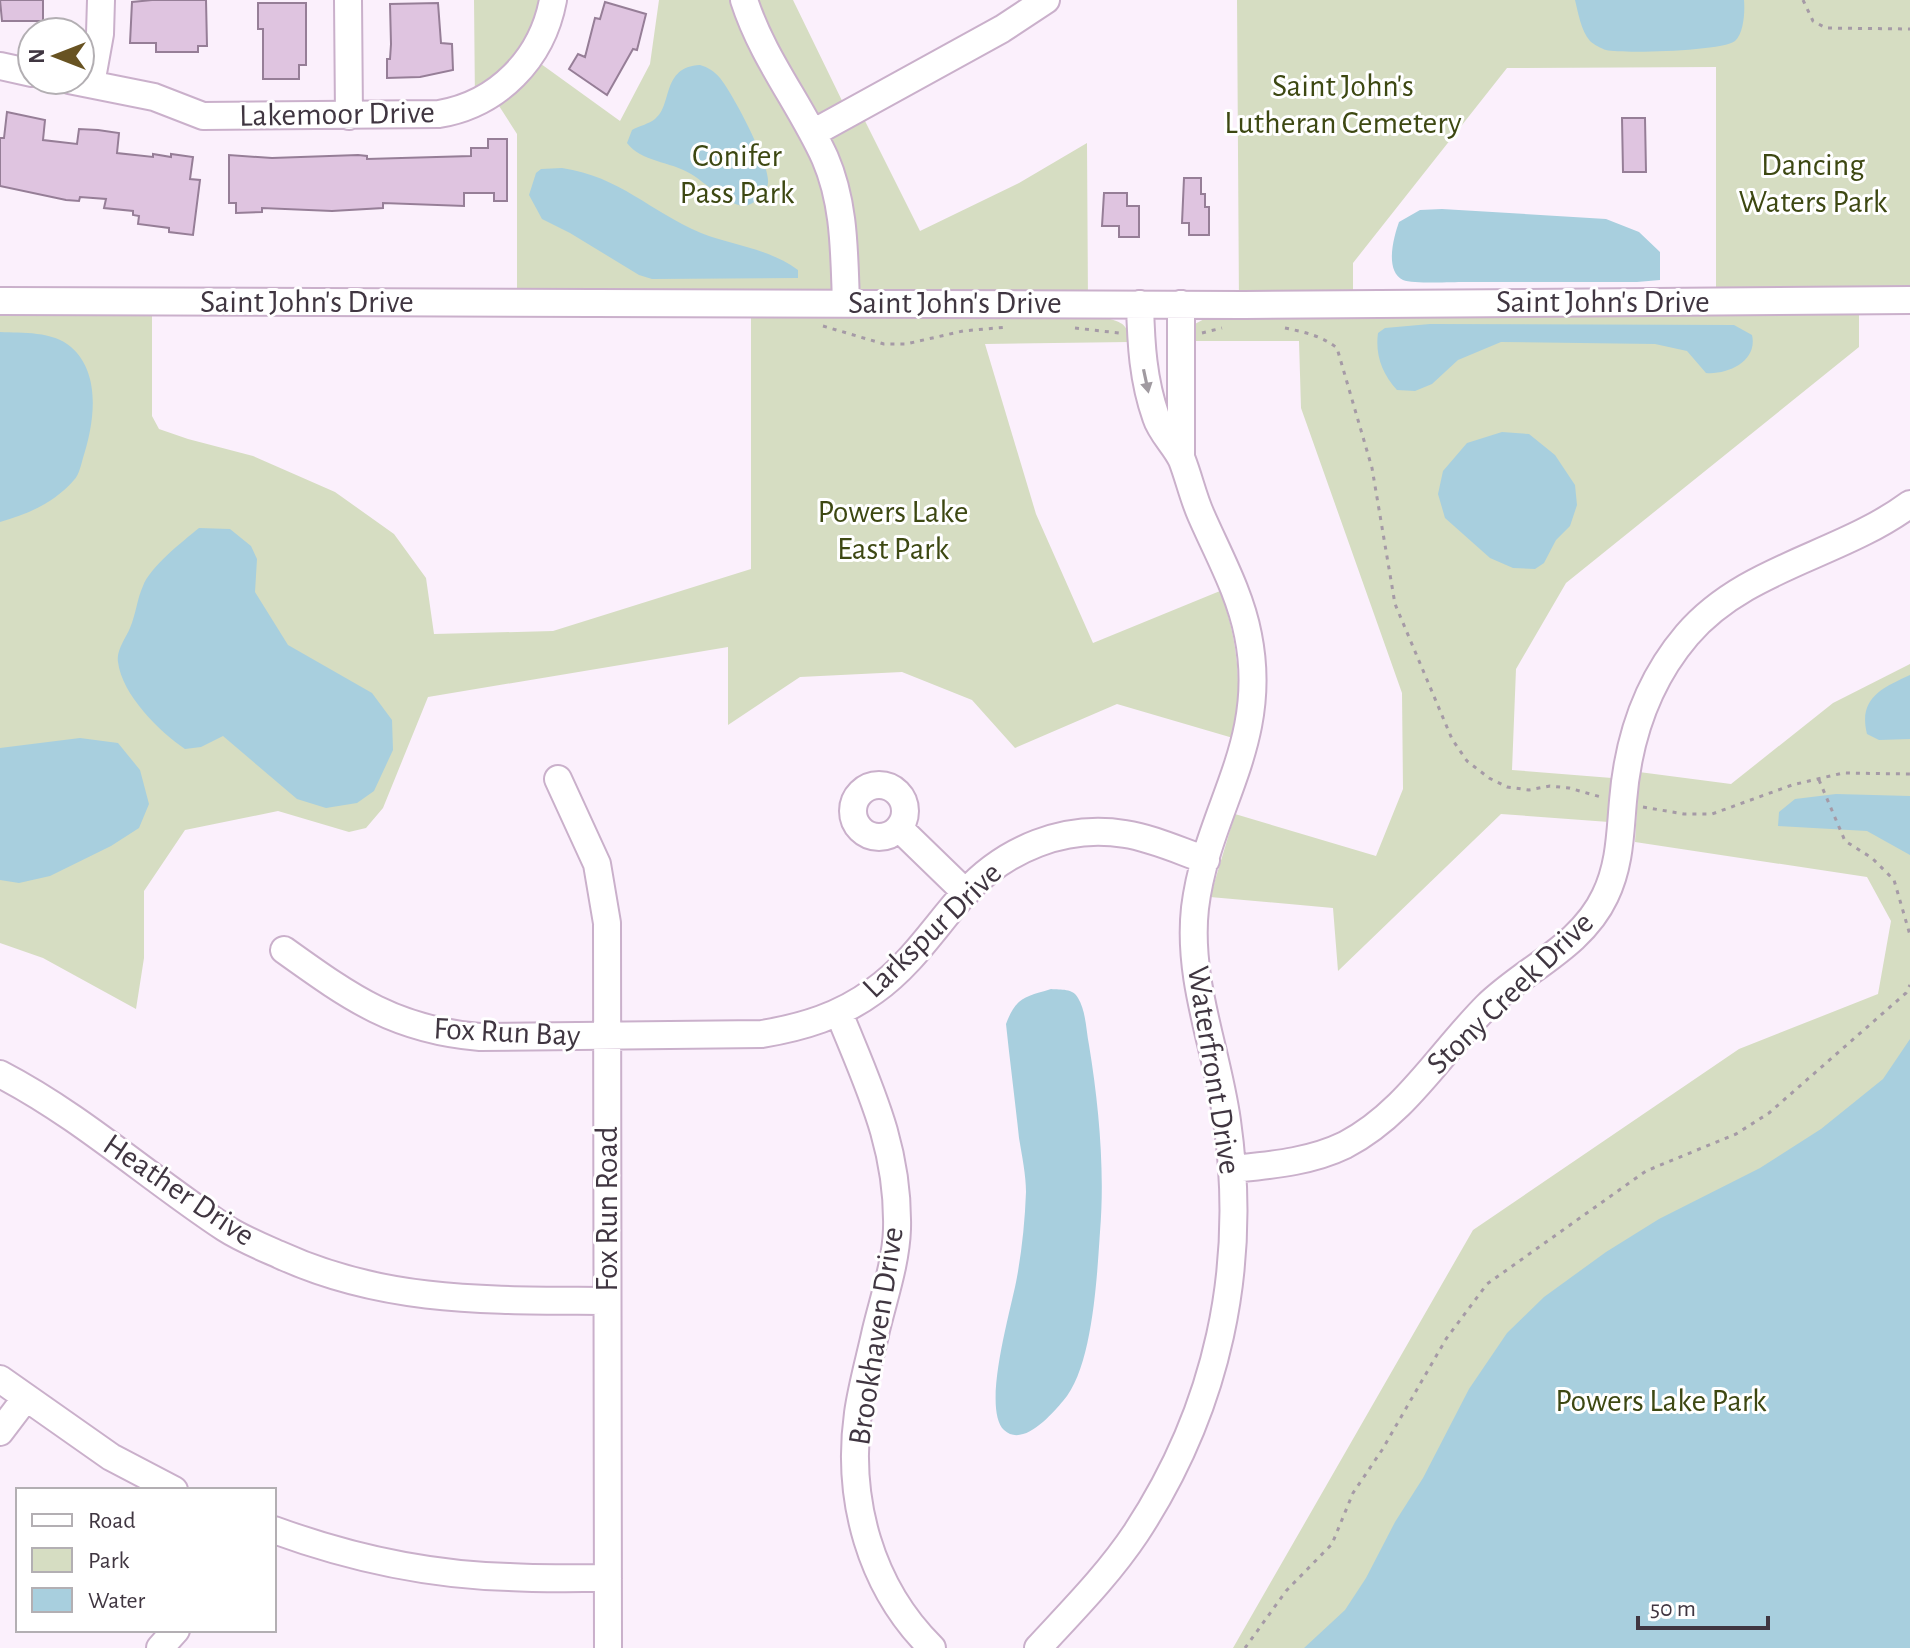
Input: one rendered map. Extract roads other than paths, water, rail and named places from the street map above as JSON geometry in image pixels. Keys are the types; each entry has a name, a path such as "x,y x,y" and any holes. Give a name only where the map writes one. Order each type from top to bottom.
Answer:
{"street":[{"path":"96,44 100,34 101,0"},
{"path":"348,0 349,116"},
{"name":"Lakemoor Drive","path":"96,85 154,97 203,116 439,114 485,99 513,77 544,32 553,0"},
{"path":"744,0 773,68 826,159 841,211 846,302"},
{"path":"813,133 1002,29 1046,0"},
{"name":"Saint John's Drive","path":"0,301 1181,304 1910,300"},
{"name":"Waterfront Drive","path":"1038,1648 1100,1580 1158,1497 1196,1415 1214,1366 1232,1270 1235,1230 1233,1169 1227,1118 1195,965 1196,906 1206,860 1246,741 1252,706 1252,671 1242,610 1199,510 1181,458 1157,422 1146,384 1140,304"},
{"name":"Waterfront Drive","path":"1181,304 1181,458"},
{"name":"Stony Creek Drive","path":"1233,1169 1311,1158 1343,1146 1371,1130 1396,1109 1440,1056 1489,1005 1516,981 1572,941 1590,921 1605,896 1615,869 1632,742 1640,712 1654,682 1688,633 1733,594 1760,579 1859,537 1910,504"},
{"name":"Fox Run Road","path":"558,779 597,864 607,923 608,1648"},
{"path":"899,828 966,893"},
{"name":"Larkspur Drive","path":"607,1036 762,1034 799,1027 839,1013 874,992 902,968 988,871 1044,840 1083,832 1123,833 1206,860"},
{"name":"Fox Run Bay","path":"284,950 346,994 382,1014 416,1027 480,1037 607,1036"},
{"name":"Brookhaven Drive","path":"839,1013 883,1121 896,1195 897,1233 858,1414 855,1452 857,1496 867,1543 888,1593 911,1627 932,1648"},
{"name":"Heather Drive","path":"0,1074 89,1127 228,1230 301,1265 374,1287 434,1297 607,1301"},
{"path":"0,1379 111,1457 170,1488"},
{"path":"0,1432 25,1399"},
{"path":"276,1531 378,1560 440,1570 506,1577 608,1578"},
{"path":"160,1648 174,1632"}],"water":[{"path":"1575,0 1744,0 1744,16 1738,37 1727,44 1672,51 1616,51 1604,49 1590,41 1582,27"},
{"path":"700,65 714,72 726,86 750,129 763,161 767,186 757,200 747,205 729,201 691,174 648,158 627,143 632,130 653,121 661,113 673,79 679,72"},
{"path":"562,168 601,179 701,233 775,257 798,270 798,278 652,279 639,275 542,219 529,195 536,173 541,169"},
{"path":"1420,210 1606,219 1639,232 1660,252 1660,280 1403,280 1397,275 1392,261 1399,222"},
{"path":"1430,324 1734,325 1752,335 1753,344 1746,359 1732,369 1706,373 1687,351 1655,344 1501,342 1458,360 1432,384 1415,391 1397,390 1381,363 1378,333 1385,328"},
{"path":"0,332 46,335 71,347 88,371 93,400 90,430 76,478 49,501 0,522"},
{"path":"1502,432 1529,434 1555,455 1575,485 1577,505 1570,526 1556,540 1544,563 1535,569 1513,568 1490,558 1445,518 1438,494 1443,471 1467,443"},
{"path":"199,528 230,529 251,546 257,559 255,592 288,645 372,693 392,720 393,750 374,791 357,803 326,808 297,799 223,736 201,747 185,749 154,723 134,700 121,675 118,653 132,623 139,596 160,563"},
{"path":"1910,675 1910,739 1879,740 1867,734 1865,722 1869,703 1882,690"},
{"path":"80,738 118,743 140,770 149,804 139,828 111,846 50,876 19,883 0,880 0,748"},
{"path":"1836,794 1910,796 1910,855 1867,831 1778,826 1779,812 1795,799"},
{"path":"1051,989 1066,990 1076,995 1085,1021 1100,1138 1101,1209 1097,1272 1087,1344 1073,1386 1045,1421 1020,1435 1004,1430 998,1418 996,1401 1000,1356 1019,1267 1026,1192 1006,1024 1022,999"},
{"name":"Powers Lake Park","path":"1910,1039 1910,1648 1304,1648 1345,1610 1366,1578 1469,1389 1507,1333 1544,1297 1606,1252 1659,1219 1760,1168 1821,1129 1883,1079"}],"park label":[{"name":"Saint John's Lutheran Cemetery","path":"1343,104"},
{"name":"Conifer Pass Park","path":"737,174"},
{"name":"Dancing Waters Park","path":"1813,184"},
{"name":"Powers Lake East Park","path":"893,530"}]}
